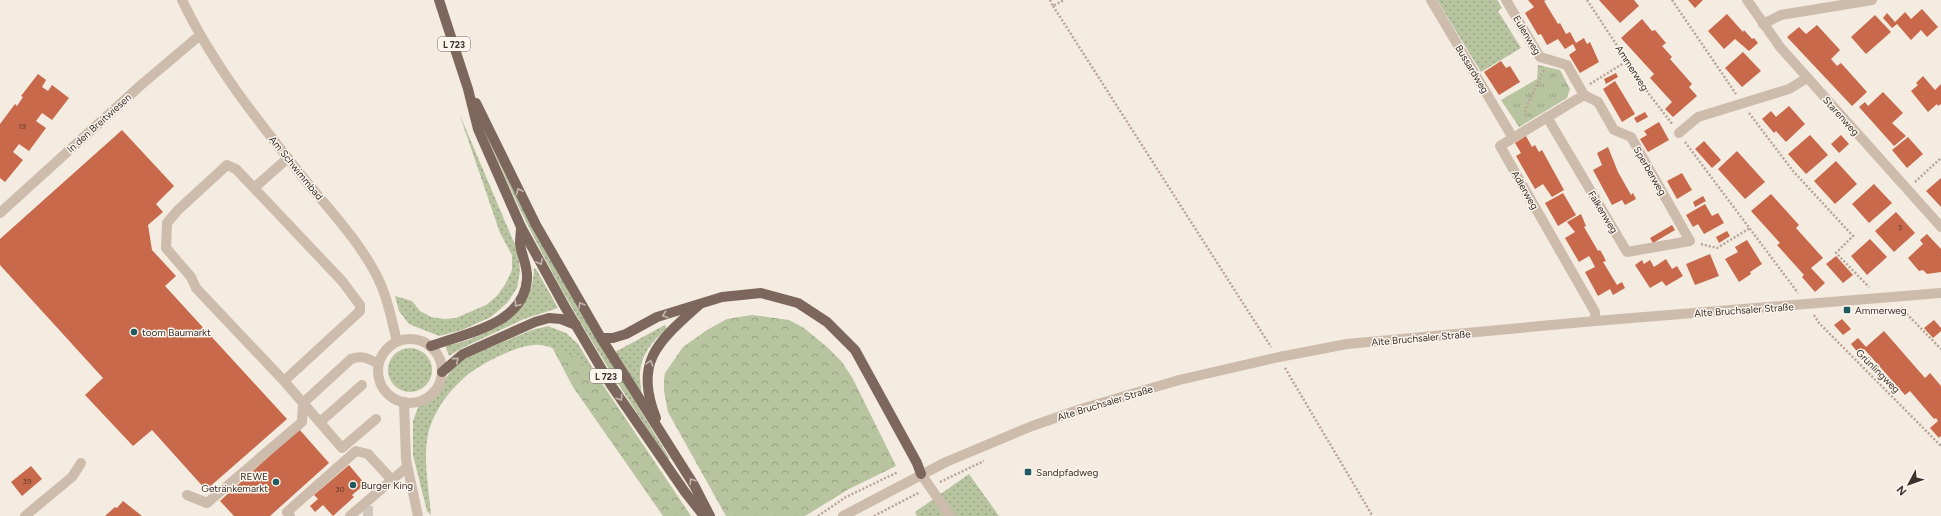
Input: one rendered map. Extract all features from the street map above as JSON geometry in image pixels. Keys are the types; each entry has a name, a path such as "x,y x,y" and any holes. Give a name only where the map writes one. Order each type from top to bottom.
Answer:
{"main road":[{"name":"L 723","path":"439,0 468,89 478,129 521,227 611,385 685,492 704,516"},
{"name":"L 723","path":"468,89 536,225 601,338 694,485 710,516"},
{"path":"431,346 481,330 507,315 516,307 526,290 527,278 525,256 520,243 521,227"},
{"path":"601,338 613,338 626,334 657,317 722,297 761,293 798,303 827,322 855,350 917,462 921,474"},
{"path":"665,440 652,407 647,388 647,373 653,353 664,336 702,302"},
{"path":"442,372 463,354 536,322 549,318 561,318 577,326"}],"street":[{"name":"Am Schwimmbad","path":"182,0 199,36 231,84 366,258 382,286 397,341"},
{"name":"Bussardweg","path":"1431,0 1513,138"},
{"name":"Eulenweg","path":"1506,0 1540,57 1567,65 1583,92"},
{"name":"Starenweg","path":"1747,0 1780,47 1941,227"},
{"path":"1763,24 1780,15 1872,0"},
{"name":"In den Breitwiesen","path":"1,211 141,85 199,36"},
{"path":"1679,133 1698,117 1789,89 1807,78"},
{"name":"Adlerweg","path":"1583,92 1547,117 1500,146 1595,312 1595,321"},
{"name":"Sperberweg","path":"1583,92 1598,102 1614,130 1631,137 1690,241"},
{"name":"Falkenweg","path":"1547,117 1627,252 1690,241"},
{"path":"254,188 288,158"},
{"path":"284,381 360,311 360,305 342,281 236,168 227,165 178,210 167,223 166,248 191,277 196,288 284,381 342,448 376,419"},
{"name":"Alte Bruchsaler Straße","path":"843,516 921,474 982,447 1081,409 1179,380 1281,361 1347,344 1595,321 1941,293"},
{"path":"414,339 431,346 439,358 442,372 438,387 426,398 419,401 404,402 389,395 379,381 378,364 385,350 397,341 414,339"},
{"path":"187,495 207,503 302,422 303,403 351,359 358,356 366,357 378,364"},
{"path":"320,422 362,385"},
{"path":"404,402 404,433 407,467 418,516"},
{"path":"290,516 287,512 356,451 368,454 392,480"},
{"path":"24,516 72,477 81,463"},
{"path":"350,516 407,467"},
{"path":"921,474 950,516"}],"path":[{"path":"1050,0 1281,361 1352,479 1372,515 1371,516"},
{"path":"1053,6 1064,0"},
{"name":"Ammerweg","path":"1587,0 1649,94 1807,305"},
{"path":"1672,0 1767,139 1793,171 1853,236 1836,253 1880,299"},
{"path":"1530,128 1525,110 1545,72 1540,57"},
{"path":"1583,92 1628,62"},
{"path":"1908,189 1941,158"},
{"path":"1690,241 1717,248 1750,228"},
{"path":"1891,298 1941,349"},
{"name":"Grünlingweg","path":"1807,305 1819,323 1941,446"},
{"path":"1281,361 1291,364"},
{"path":"874,516 987,459"}],"green space":[{"path":"1437,0 1497,0 1502,8 1498,11 1521,48 1481,72"},
{"path":"1538,65 1560,70 1570,89 1567,98 1519,127 1501,100 1537,79"},
{"path":"459,113 518,252 520,271 517,288 507,303 491,317 462,330 439,336 409,324 399,311 395,296 412,301 420,311 431,317 445,319 456,318 486,305 497,296 506,283 512,270 512,255 500,233"},
{"path":"490,142 532,226 571,296 670,459 668,459 642,421 571,305 528,225"},
{"path":"534,268 536,269 558,308 524,319 462,348 449,356 445,345 466,341 477,336 500,324 519,309 529,294 533,281"},
{"path":"752,315 789,320 804,328 842,362 853,379 896,466 849,489 805,516 726,516 668,412 664,391 664,380 665,373 683,347 707,330 727,319"},
{"path":"665,325 667,329 653,342 643,359 640,375 641,394 615,352"},
{"path":"548,326 566,333 578,344 601,382 573,358 560,351 539,345 518,348 508,352 487,362 470,373 458,383 443,402 435,415 429,430 426,461 431,515 427,511 413,455 413,421 419,405 435,398 452,368 464,358 532,330"},
{"path":"552,347 575,357 601,382 691,516 663,516 573,387"},
{"path":"410,348 422,352 428,358 432,370 428,382 422,388 410,392 398,388 392,382 388,370 392,358 398,352"},
{"path":"969,474 999,516 917,516 915,512"}],"building":[{"path":"1528,0 1546,0 1544,1 1566,34 1570,32 1576,43 1584,38 1587,44 1590,42 1599,62 1580,73 1569,55 1576,50 1573,44 1565,49 1558,39 1547,45 1541,34 1538,35 1525,13 1534,7"},
{"path":"1599,0 1634,0 1639,6 1620,23"},
{"path":"1688,0 1703,0 1695,8"},
{"path":"1922,9 1938,27 1927,37 1921,30 1911,40 1897,24 1892,28 1883,18 1887,13 1895,22 1905,12 1911,19"},
{"path":"1727,14 1743,32 1744,30 1758,43 1749,51 1735,39 1724,49 1708,31"},
{"path":"1875,15 1891,32 1866,54 1851,37"},
{"path":"1642,19 1652,31 1655,30 1666,43 1662,46 1672,57 1670,59 1692,84 1689,87 1697,96 1673,117 1665,109 1672,102 1650,78 1654,74 1621,38"},
{"path":"1817,25 1840,50 1831,59 1837,66 1841,63 1867,92 1852,106 1787,37 1799,27 1806,34"},
{"path":"1743,52 1761,71 1742,87 1725,68"},
{"path":"1501,61 1506,68 1510,66 1520,82 1499,95 1484,72"},
{"path":"1616,73 1618,77 1606,84 1604,79"},
{"path":"38,74 46,80 42,87 48,91 52,85 69,98 52,120 42,113 36,121 46,128 29,151 19,144 13,152 23,160 5,182 0,178 0,124 15,104 17,106 23,97 21,96"},
{"path":"1923,76 1935,90 1941,84 1941,104 1938,106 1937,104 1928,112 1911,91 1918,85 1916,83"},
{"path":"1615,81 1635,114 1622,122 1603,89"},
{"path":"1883,92 1903,113 1892,123 1906,136 1894,146 1859,107 1865,102 1868,106"},
{"path":"1789,106 1805,124 1786,142 1776,131 1774,133 1762,119 1771,111 1776,117"},
{"path":"1645,112 1648,117 1637,123 1634,118"},
{"path":"1659,122 1669,140 1648,152 1640,139 1647,135 1644,131"},
{"name":"toom Baumarkt","path":"122,130 174,186 156,204 163,212 148,225 152,250 176,276 165,286 287,419 206,490 152,430 133,446 85,395 103,378 0,265 0,239"},
{"path":"1810,135 1828,155 1806,174 1788,154"},
{"path":"1841,135 1849,144 1839,153 1831,144"},
{"path":"1526,136 1532,147 1535,145 1539,152 1542,150 1564,190 1552,197 1543,184 1535,189 1516,156 1521,153 1515,143"},
{"path":"1908,137 1923,154 1907,168 1892,150"},
{"path":"1704,141 1721,160 1712,168 1695,149"},
{"path":"1608,147 1618,172 1631,195 1633,193 1636,199 1625,205 1622,200 1612,205 1593,170 1602,165 1597,153"},
{"path":"1737,151 1765,182 1745,199 1718,169"},
{"path":"1836,161 1857,184 1835,204 1814,181"},
{"path":"1682,173 1692,190 1677,199 1667,181"},
{"path":"1941,178 1941,207 1926,191"},
{"path":"1874,184 1892,203 1869,223 1852,204"},
{"path":"1563,193 1576,215 1558,226 1545,203"},
{"path":"1771,194 1799,225 1796,228 1823,258 1811,268 1825,283 1815,292 1802,277 1804,275 1777,245 1780,243 1751,211"},
{"path":"1703,196 1706,201 1695,207 1693,202"},
{"path":"1705,204 1712,216 1718,213 1724,223 1704,234 1698,224 1693,227 1686,215"},
{"path":"1896,212 1915,233 1894,252 1875,231"},
{"path":"1581,214 1586,226 1584,227 1598,251 1600,250 1606,261 1603,262 1617,285 1622,282 1625,288 1613,295 1610,289 1598,296 1585,272 1595,267 1592,261 1589,256 1579,262 1565,238 1575,232 1567,222"},
{"path":"1672,225 1675,230 1653,243 1650,238"},
{"path":"1727,231 1730,236 1719,243 1716,237"},
{"path":"1927,234 1941,249 1941,272 1927,274 1923,270 1919,271 1908,258 1923,244 1920,240"},
{"path":"1870,239 1887,257 1867,275 1851,256"},
{"path":"1747,240 1762,264 1739,282 1725,259 1738,252 1735,247"},
{"path":"1710,254 1719,276 1695,285 1686,264"},
{"path":"1836,256 1853,275 1843,283 1826,264"},
{"path":"1666,259 1672,269 1677,266 1683,276 1666,286 1662,281 1650,288 1635,265 1642,260 1644,264 1650,260 1654,267"},
{"path":"1842,319 1851,329 1843,335 1834,325"},
{"path":"1934,320 1941,328 1941,331 1933,338 1924,328"},
{"path":"1884,331 1925,378 1930,373 1941,386 1941,436 1939,438 1930,428 1938,421 1936,418 1934,419 1910,391 1905,395 1864,349 1859,354 1851,344 1858,338 1866,347"},
{"path":"299,429 329,463 270,516 234,516 220,501"},
{"path":"349,465 365,484 352,495 354,497 333,516 323,505 315,512 310,506 318,499 314,495"},
{"path":"31,466 42,479 22,496 11,482"},
{"path":"123,501 142,516 105,516 115,507 117,508"}],"tunnel":[{"path":"368,500 368,516"}],"place":[{"name":"Ammerweg","path":"1847,310"},
{"name":"toom Baumarkt","path":"134,332"},
{"name":"Sandpfadweg","path":"1028,472"},
{"name":"REWE Getränkemarkt","path":"276,482"},
{"name":"Burger King","path":"353,485"}]}
